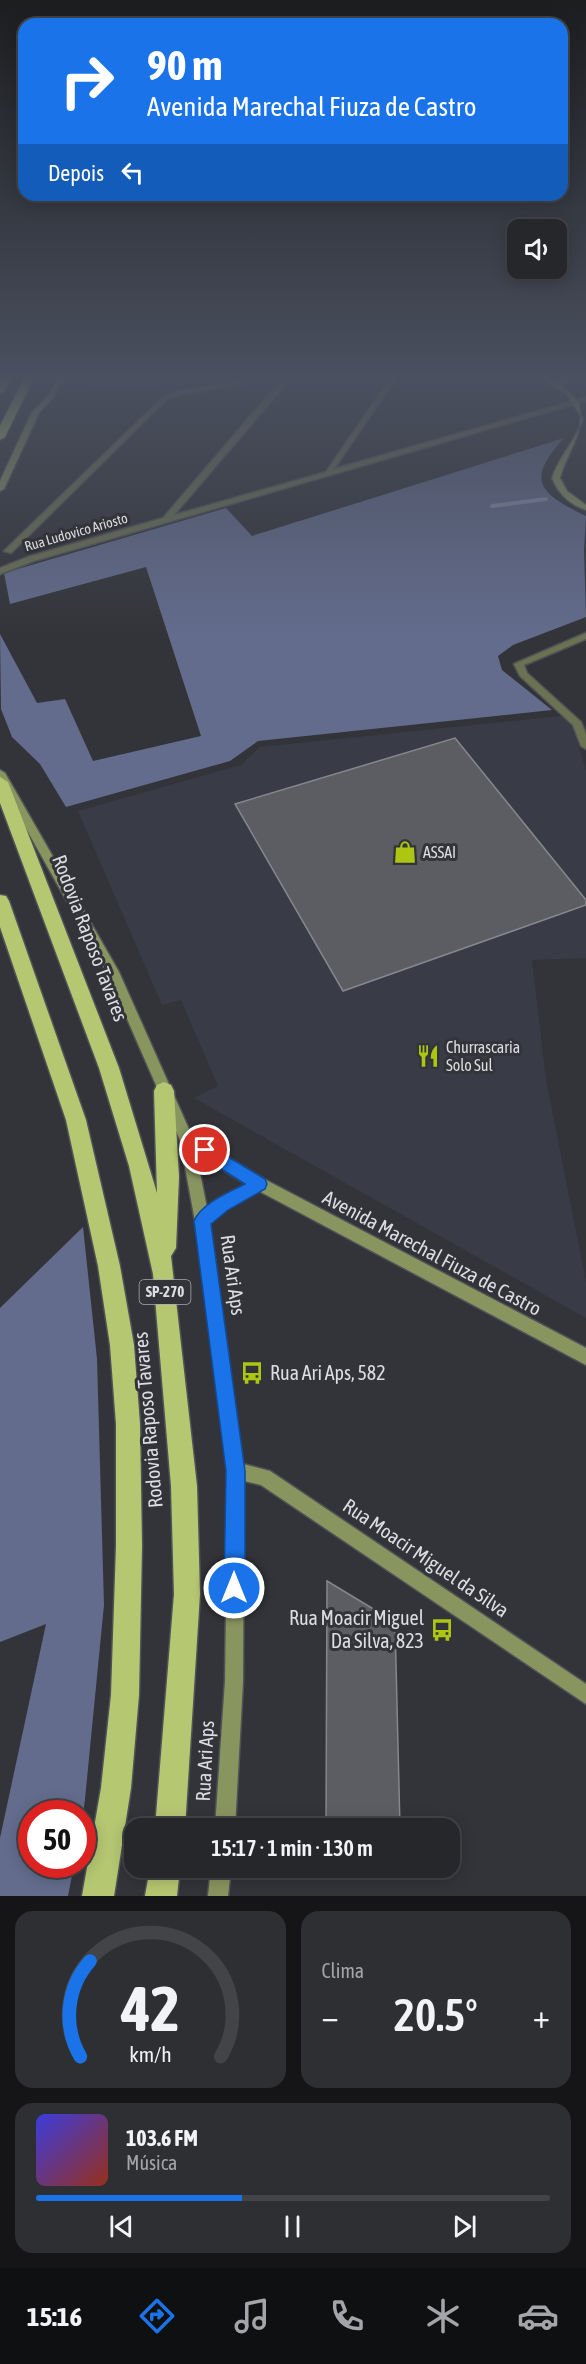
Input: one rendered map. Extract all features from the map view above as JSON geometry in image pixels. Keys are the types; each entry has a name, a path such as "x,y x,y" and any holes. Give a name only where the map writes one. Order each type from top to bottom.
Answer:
{"highway":[{"name":"Rodovia Raposo Tavares","path":"0,782 109,1068 140,1166 164,1274 184,1486 187,1594 171,1818"},
{"name":"Rodovia Raposo Tavares","path":"0,901 4,924 76,1120 109,1266 122,1345 128,1424 129,1491 124,1695 116,1788 98,1896"},
{"path":"164,1274 168,1177 165,1091"},
{"path":"161,1896 164,1878"}],"main road":[{"path":"0,489 12,462"},
{"path":"563,462 556,478 568,496 586,508"},
{"name":"Rua Ari Aps","path":"0,773 113,972 188,1140 202,1221 236,1471 234,1681 226,1818"},
{"name":"Avenida Marechal Fiuza de Castro","path":"188,1140 259,1184 586,1358"},
{"path":"202,1221 222,1204 259,1184"},
{"name":"Rua Moacir Miguel da Silva","path":"236,1471 264,1477 454,1603 586,1695"},
{"path":"218,1896 220,1878"}],"street":[{"path":"9,551 99,462"},
{"path":"166,520 216,462"},
{"path":"329,471 335,462"},
{"name":"Rua Ludovico Ariosto","path":"0,571 31,559 359,462"},
{"path":"0,544 9,551 31,559"},
{"path":"586,636 519,664 523,674 577,724 586,746"}],"shaded area":[{"path":"486,462 546,462 541,476 548,493 586,516 584,550 586,617 513,645 498,656 502,670 552,710 258,741 230,761 66,807 40,764 12,737 1,709 0,634 37,703 65,699 93,761 201,736 146,567 10,604 4,573 226,508 252,536"},
{"path":"561,716 572,724 586,770 586,958 532,960 546,1080 586,1282 586,1318 194,1098 218,1086 181,1000 162,1005 78,811 241,765 260,747"},
{"path":"83,1227 97,1359 104,1605 85,1799 18,1800 18,1878 71,1878 68,1896 0,1896 0,1838 46,1624 0,1642 0,1308"}],"building":[{"name":"ASSAI","path":"455,738 586,900 586,905 343,991 235,804"},
{"path":"327,1581 395,1622 400,1818 326,1818"}],"waterway":[{"path":"492,506 546,499"}],"place":[{"name":"ASSAI","path":"405,852"},
{"name":"Churrascaria Solo Sul","path":"428,1056"},
{"name":"Rua Ari Aps, 582","path":"252,1373"},
{"name":"Rua Moacir Miguel Da Silva, 823","path":"442,1630"}],"route":[{"path":"205,1150 259,1184 222,1204 202,1221 236,1471 234,1588"}]}
